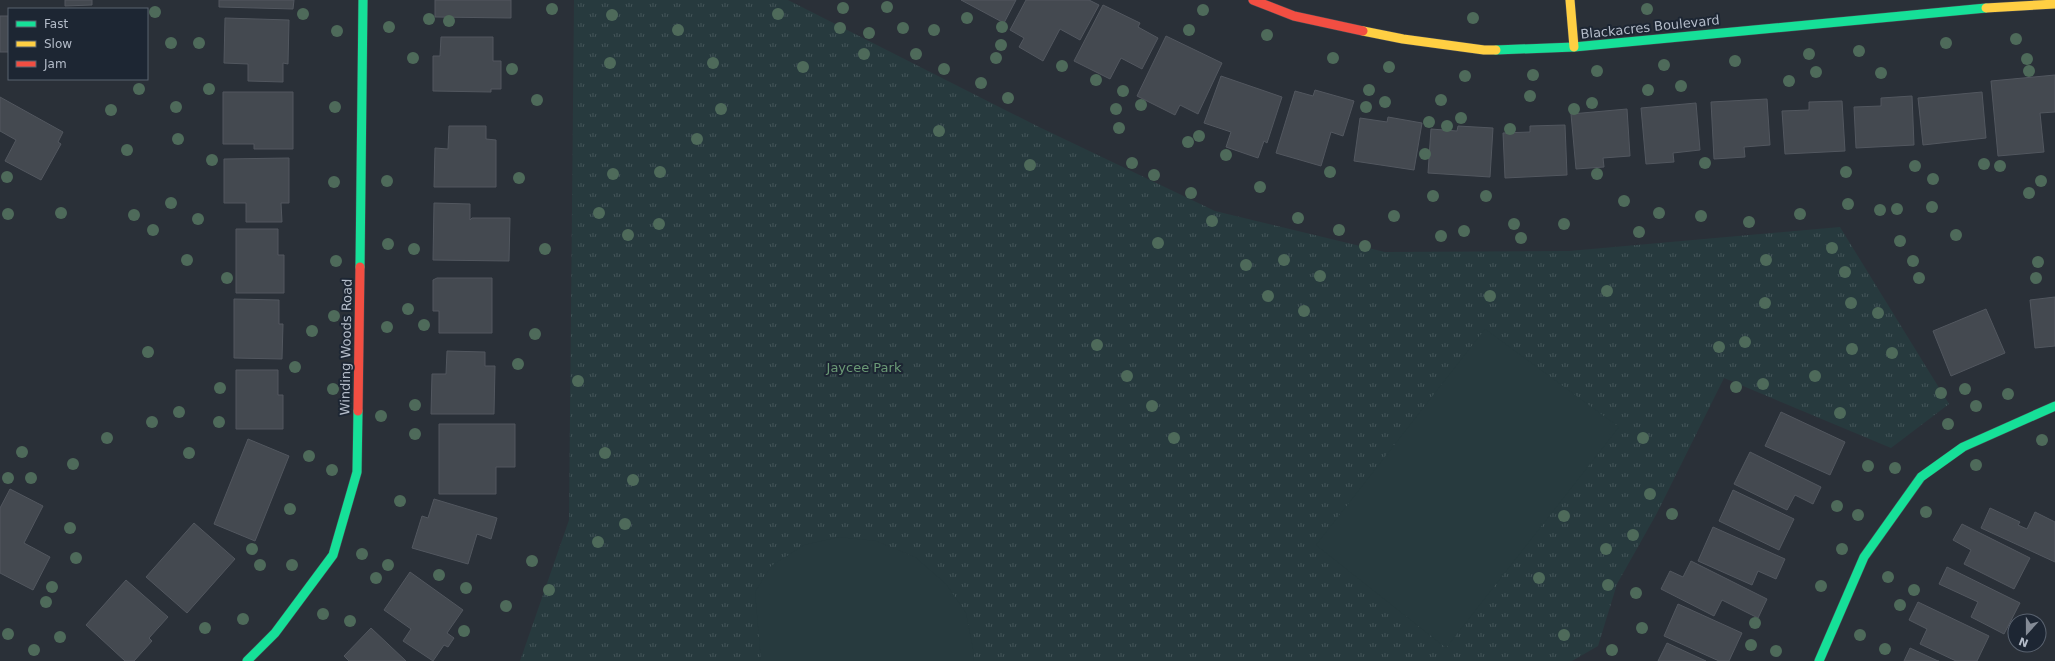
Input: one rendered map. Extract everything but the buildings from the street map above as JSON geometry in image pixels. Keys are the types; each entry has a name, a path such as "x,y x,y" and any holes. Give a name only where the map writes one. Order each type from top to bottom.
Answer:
{"street":[{"name":"Winding Woods Road","path":"247,661 274,633 333,555 357,472 363,0"},
{"name":"Blackacres Boulevard","path":"1253,0 1294,16 1410,40 1484,50 1574,47 1962,10 2055,4"},
{"path":"1570,0 1574,47"},
{"path":"1819,661 1864,558 1921,477 1962,447 2055,406"}],"green space":[{"name":"Jaycee Park","path":"574,0 788,0 1037,126 1215,211 1385,252 1569,251 1840,227 1949,404 1891,448 1724,378 1657,513 1617,584 1598,646 1572,661 520,661 569,520"},
{"path":"1485,329 1619,427 1446,648 1316,545"},
{"path":"839,537 876,541 915,557 946,584 966,613 974,654 973,661 761,661 755,592 771,566 804,545"}],"traffic: fast":[{"path":"360,267 363,0"},
{"path":"1496,50 1574,47 1986,8"},
{"path":"1819,661 1864,557 1921,477 1963,447 2055,406"},
{"path":"247,661 275,633 333,555 357,472 358,411"}],"traffic: slow":[{"path":"1570,0 1574,47"},
{"path":"1986,8 2055,4"},
{"path":"1363,31 1403,39 1484,50 1496,50"}],"traffic: jam":[{"path":"1253,0 1294,16 1363,31"},
{"path":"358,411 360,267"}]}
